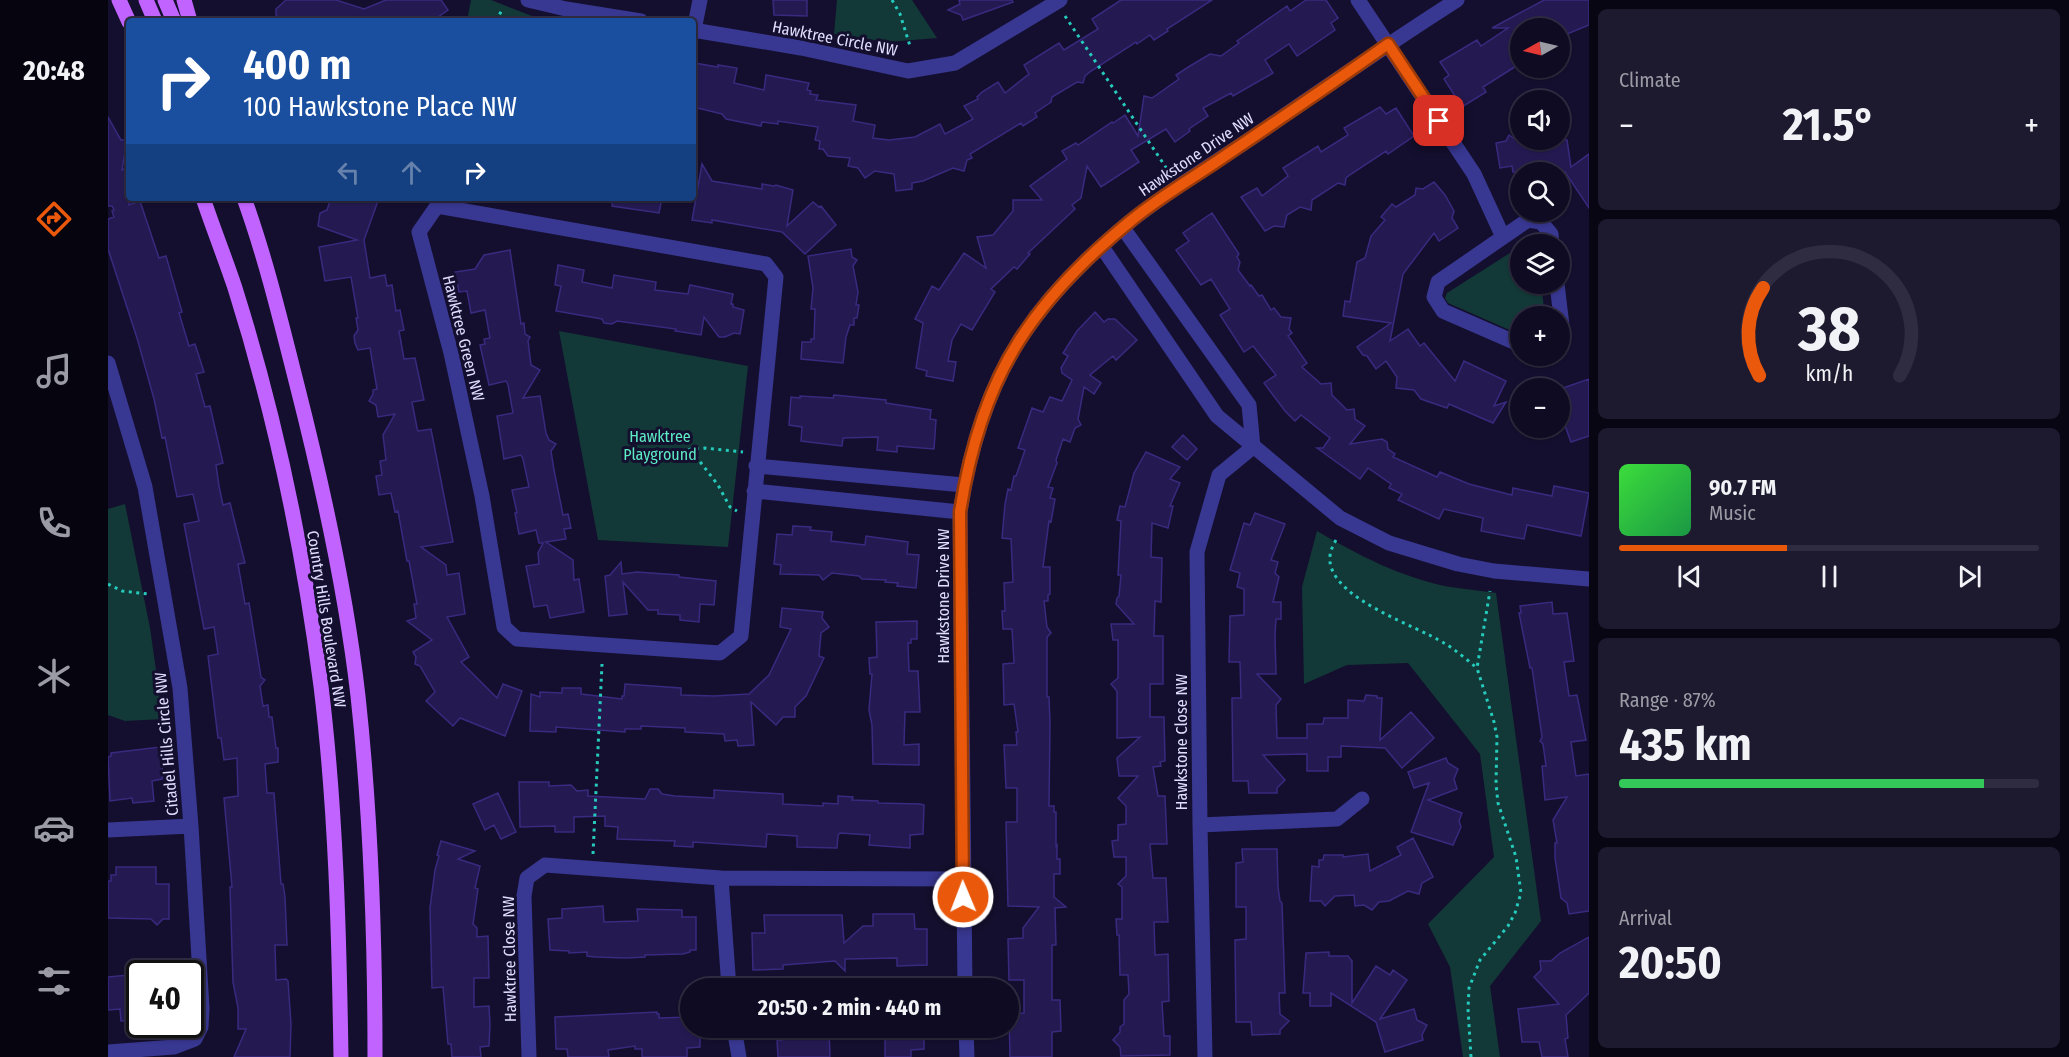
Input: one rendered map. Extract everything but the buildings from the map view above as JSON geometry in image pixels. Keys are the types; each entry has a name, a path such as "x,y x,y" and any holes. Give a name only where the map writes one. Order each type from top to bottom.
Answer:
{"main road":[{"path":"119,0 127,18"},
{"path":"146,0 154,18"},
{"path":"165,0 173,18"},
{"path":"183,0 189,18"},
{"name":"Country Hills Boulevard NW","path":"204,201 235,288 265,397 293,519 309,608 321,687 331,795 339,911 341,1057"},
{"path":"237,201 256,232"},
{"name":"Country Hills Boulevard NW","path":"245,201 268,272 298,387 335,548 357,694 369,813 375,942 375,1057"}],"street":[{"path":"528,0 625,18"},
{"name":"Hawktree Circle NW","path":"696,18 700,0"},
{"name":"Hawktree Circle NW","path":"696,30 801,48 908,71 955,63 1060,0"},
{"path":"1358,0 1474,174 1503,237"},
{"name":"Hawkstone Drive NW","path":"965,978 960,512 964,485 984,414 1017,343 1036,315 1123,228 1388,44 1457,0"},
{"name":"Hawktree Green NW","path":"437,206 766,264 776,277 756,466 741,636 720,653 517,639 504,627 482,496 451,352 419,232 437,206"},
{"path":"1510,340 1443,311 1434,297 1438,282 1528,220 1541,222 1551,234"},
{"path":"1123,228 1248,405 1253,447"},
{"path":"1102,247 1217,416 1340,518 1389,543 1458,564 1494,571 1589,579"},
{"name":"Citadel Hills Circle NW","path":"108,363 111,389 145,487 180,688 202,1008 201,1027 195,1040 174,1047 108,1052"},
{"name":"Hawkstone Close NW","path":"1205,1057 1197,552 1219,475 1253,447"},
{"path":"756,466 964,485"},
{"path":"754,491 960,512"},
{"path":"1200,825 1337,819 1362,799"},
{"path":"108,830 191,826"},
{"name":"Hawktree Close NW","path":"530,1057 524,897 527,878 545,865 721,878 963,879"},
{"path":"721,878 728,978"},
{"path":"736,1038 739,1057"},
{"path":"966,1038 967,1057"}],"path":[{"path":"892,0 900,14 910,46"},
{"path":"498,18 503,8"},
{"path":"1065,16 1169,172"},
{"path":"681,450 705,448 743,452"},
{"path":"691,450 718,485 730,507 737,511"},
{"path":"1336,540 1330,554 1331,567 1354,595 1370,606 1446,643 1477,668"},
{"path":"108,584 122,591 148,594"},
{"path":"1472,1057 1468,1009 1469,988 1480,960 1508,926 1515,913 1519,903 1521,884 1514,851 1498,803 1497,737 1477,668 1490,591"},
{"path":"593,858 602,664"}],"green space":[{"path":"471,0 491,0 532,16 532,18 468,18"},
{"path":"837,0 912,0 937,38 888,42 834,34"},
{"path":"1510,253 1510,294 1542,294 1544,306 1510,306 1510,330 1448,303 1445,298 1447,293"},
{"name":"Hawktree Playground","path":"559,331 748,366 728,547 598,540"},
{"path":"125,504 150,628 163,719 125,721 108,715 108,509"},
{"path":"1317,531 1364,557 1415,578 1450,587 1496,593 1541,921 1490,986 1500,1057 1463,1057 1450,967 1428,924 1494,857 1480,754 1408,663 1347,665 1304,684 1302,587"}],"route":[{"path":"963,897 960,512 964,485 984,414 1017,343 1036,315 1057,292 1091,257 1135,218 1388,44 1439,121"}]}
